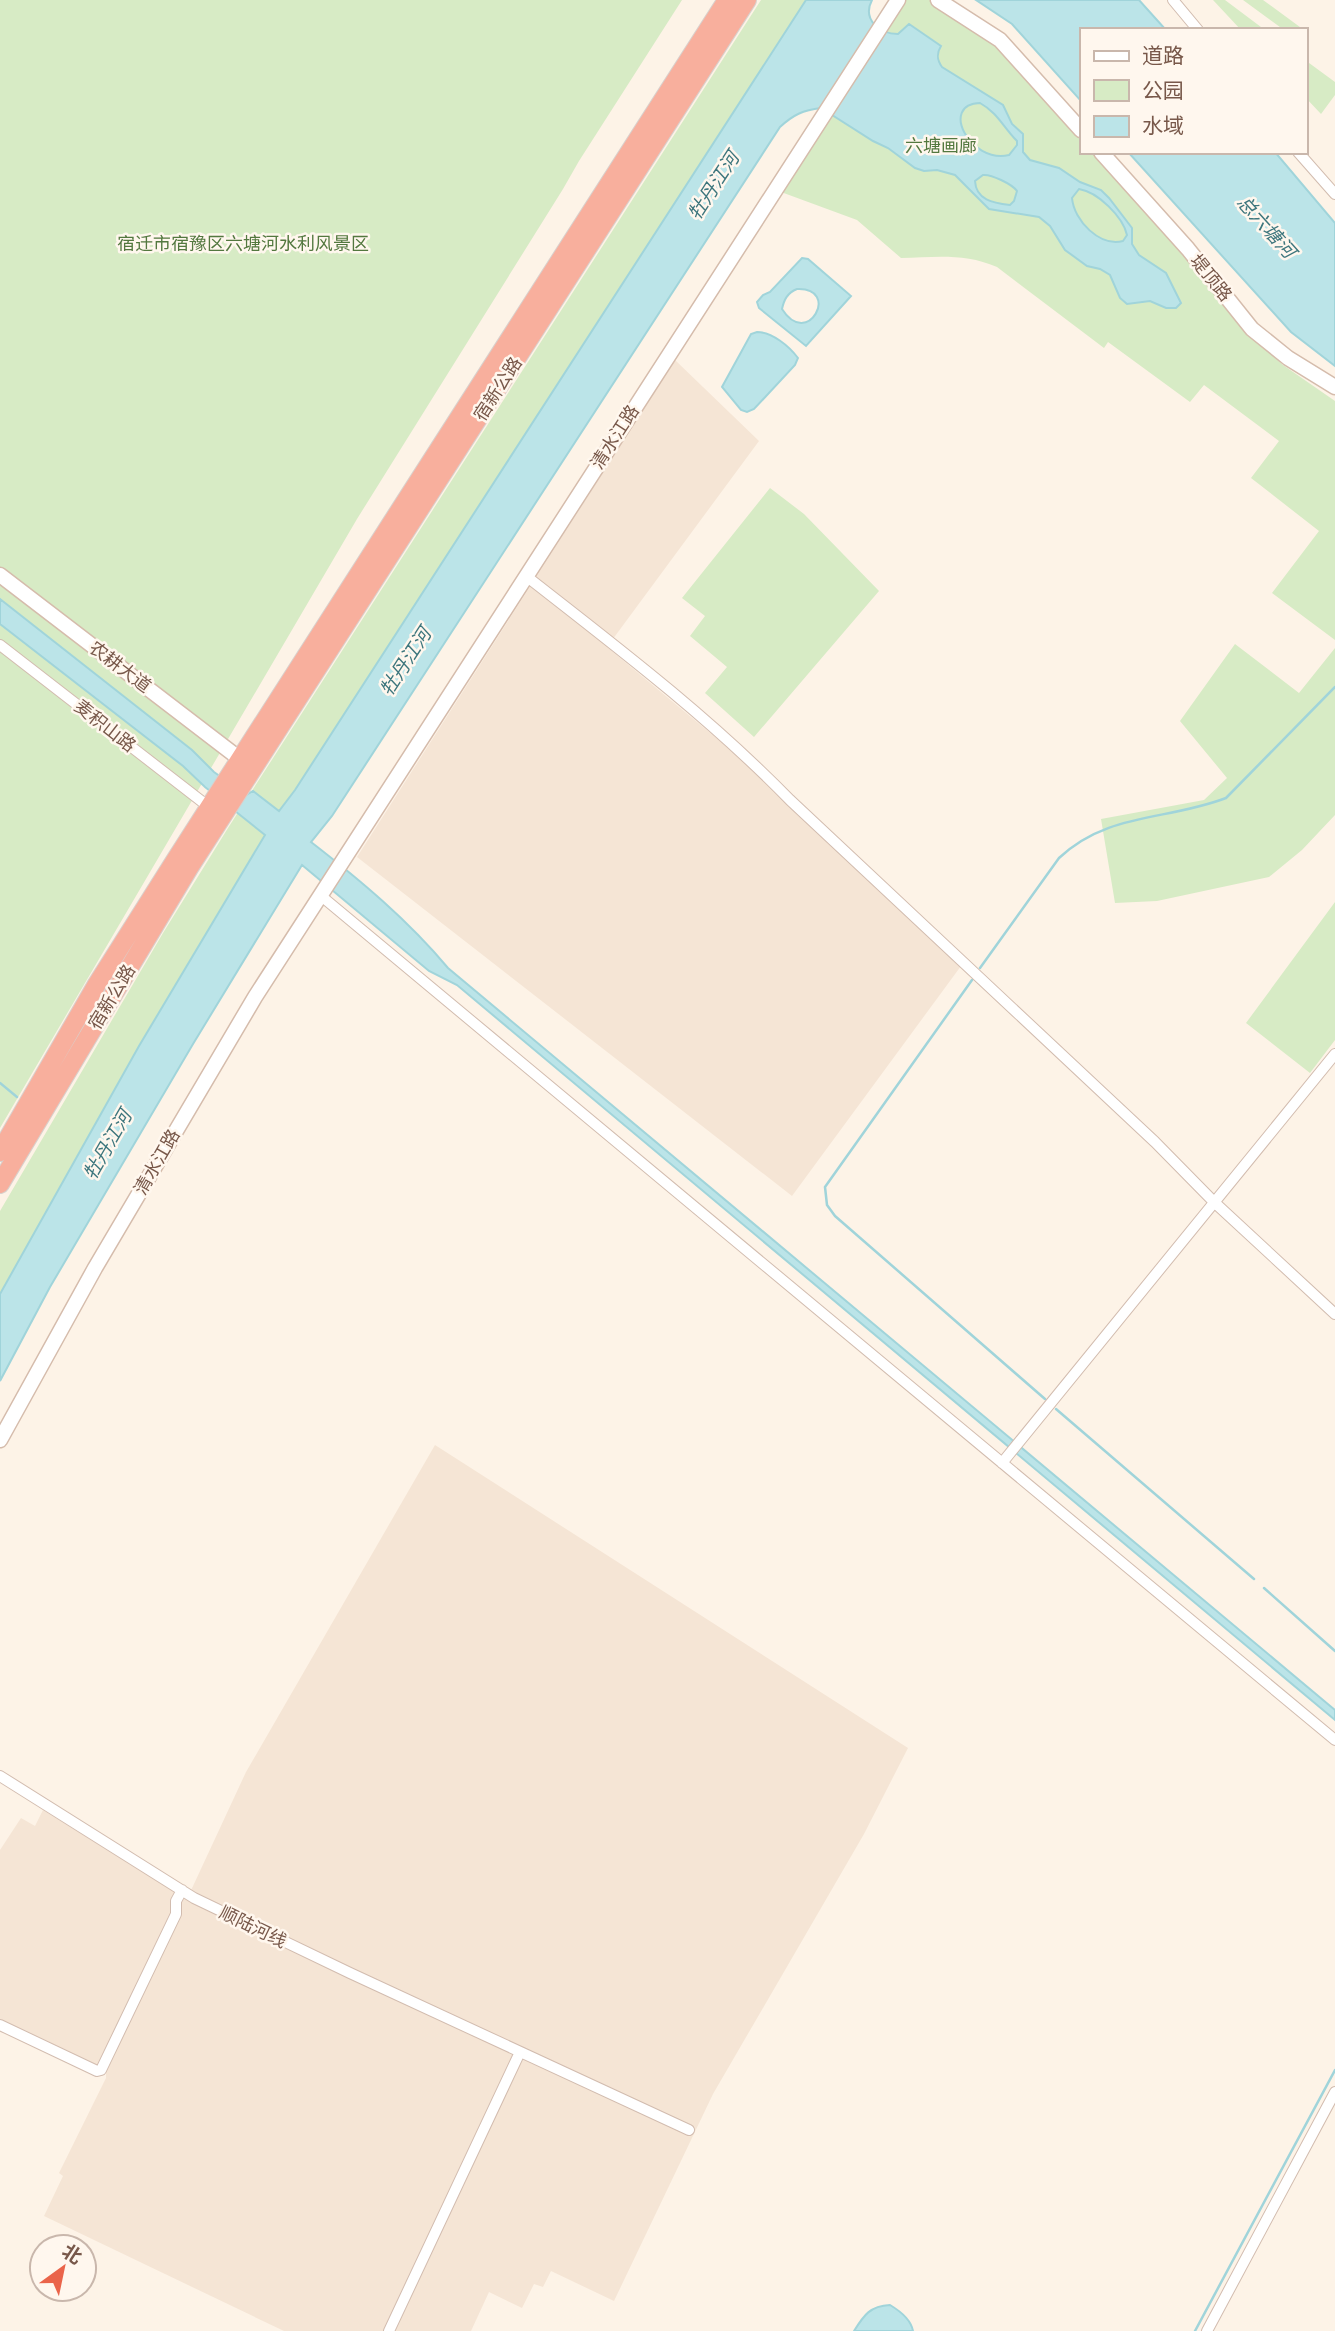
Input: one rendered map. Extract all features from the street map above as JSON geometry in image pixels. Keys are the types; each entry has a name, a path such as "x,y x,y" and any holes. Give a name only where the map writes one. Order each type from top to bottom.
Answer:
{"highway":[{"name":"宿新公路","path":"240,768 727,0"},
{"name":"宿新公路","path":"240,768 747,0"},
{"path":"215,807 240,768"},
{"name":"宿新公路","path":"0,1152 97,984 215,807"},
{"name":"宿新公路","path":"0,1184 189,868 215,807"}],"street":[{"name":"清水江路","path":"0,1440 95,1268 255,997 898,0"},
{"path":"939,0 1000,40 1080,129"},
{"path":"1172,0 1196,28"},
{"name":"堤顶路","path":"1103,154 1188,249 1252,329 1288,358 1335,387"},
{"path":"1300,154 1335,194"},
{"name":"农耕大道","path":"0,575 240,768"},
{"path":"526,576 622,649 732,742 809,818 1335,1314"},
{"name":"麦积山路","path":"0,645 215,807"},
{"path":"322,892 1005,1460 1335,1740"},
{"path":"1005,1460 1335,1054"},
{"name":"顺陆河线","path":"0,1776 182,1890 276,1938 688,2130"},
{"path":"0,2025 97,2071 102,2070 176,1914 176,1901 182,1890"},
{"path":"389,2331 520,2052"},
{"path":"1207,2331 1335,2092"}],"shaded area":[{"path":"675,360 759,441 607,647 733,752 961,966 792,1196 357,857"},
{"path":"435,1445 908,1748 864,1834 713,2094 614,2301 551,2271 543,2287 534,2284 522,2308 489,2292 471,2331 284,2331 98,2242 98,2233 79,2233 44,2216 63,2176 59,2173 106,2078 106,2071 0,2020 0,1850 21,1818 35,1826 43,1810 187,1899 246,1772"}],"green space":[{"name":"宿迁市宿豫区六塘河水利风景区","path":"0,0 682,0 357,519 0,1128"},
{"path":"761,0 806,0 279,812 139,1046 0,1294 0,1211 163,933"},
{"name":"六塘画廊","path":"904,0 931,0 998,44 1080,137 1080,154 1096,154 1254,338 1283,365 1335,401 1335,640 1272,593 1319,531 1251,478 1279,441 1204,385 1190,402 1108,342 1104,348 997,267 962,258 901,258 857,220 781,192"},
{"path":"1213,0 1225,0 1262,28 1239,28"},
{"path":"1243,0 1263,0 1301,28 1281,28"},
{"path":"1307,61 1335,82 1335,95 1321,114 1307,99"},
{"path":"770,488 804,514 879,591 754,737 705,693 727,667 690,636 705,616 682,598"},
{"path":"1235,644 1299,693 1335,648 1335,815 1302,850 1269,877 1157,901 1115,903 1101,819 1204,800 1227,778 1180,721"},
{"path":"1335,902 1335,1040 1310,1073 1246,1023"}],"water":[{"name":"牡丹江河","path":"806,0 872,0 869,13 879,28 898,34 909,24 941,46 938,57 942,67 1003,105 1012,124 1023,134 1023,152 1030,160 1059,168 1080,182 1101,190 1109,198 1132,228 1132,244 1139,255 1166,273 1181,303 1176,308 1166,308 1150,301 1127,304 1120,298 1110,275 1087,266 1065,250 1050,226 1039,217 989,209 955,175 915,168 888,148 821,108 794,116 780,127 332,816 311,842 383,901 417,933 448,968 1335,1710 1335,1720 457,985 429,971 302,865 50,1287 0,1381 0,1294 139,1046 265,835 183,766 0,624 0,599 246,795 253,791 279,811","holes":["980,103 996,116 1017,141 1009,155 982,151 964,133 962,113 968,106","983,175 1011,185 1017,191 1014,201 1010,205 986,199 978,192 975,181","1079,189 1101,200 1115,213 1125,228 1127,235 1123,241 1114,242 1097,236 1083,223 1072,198"]},
{"path":"976,0 1139,0 1164,28 1080,28 1080,100 1012,24"},
{"name":"总六塘河","path":"1130,154 1277,154 1335,223 1335,366 1291,332"},
{"path":"802,258 808,259 851,296 806,346 759,308 757,302","holes":["797,289 810,291 817,297 816,314 802,323 792,320 782,309 786,297"]},
{"path":"757,332 780,340 798,358 795,365 754,409 747,412 741,410 722,387 751,334"},
{"path":"890,2305 907,2319 913,2331 854,2331 868,2312"}],"waterway":[{"path":"980,968 1059,858 1097,832 1138,819 1181,811 1226,798 1335,687"},
{"path":"972,980 825,1187 827,1205 835,1216 1045,1399"},
{"path":"0,1083 17,1097"},
{"path":"1056,1409 1254,1579"},
{"path":"1264,1588 1335,1651"},
{"path":"1195,2331 1335,2070"}]}
